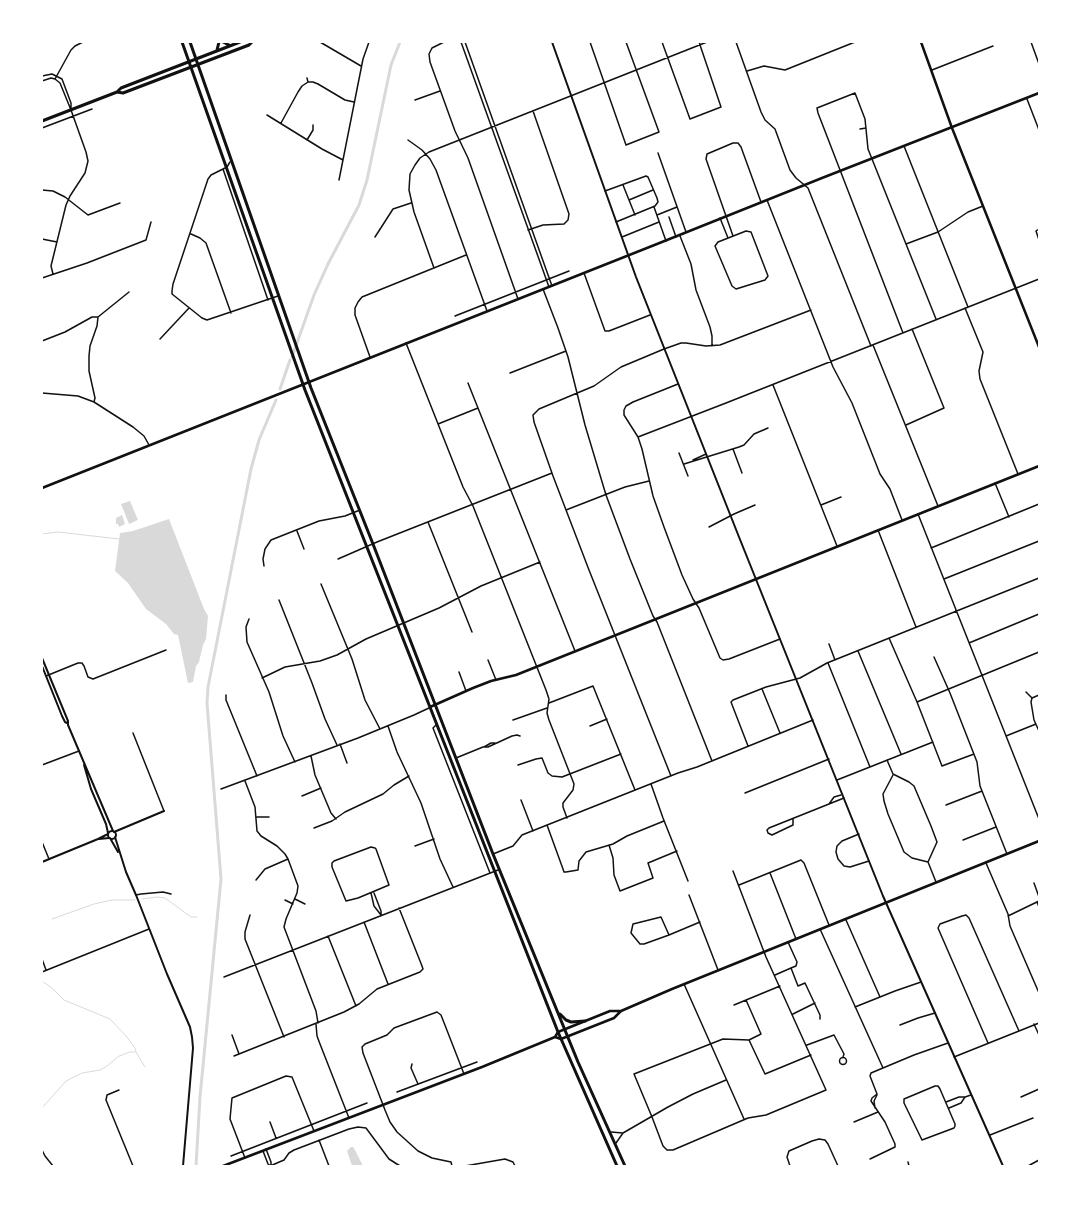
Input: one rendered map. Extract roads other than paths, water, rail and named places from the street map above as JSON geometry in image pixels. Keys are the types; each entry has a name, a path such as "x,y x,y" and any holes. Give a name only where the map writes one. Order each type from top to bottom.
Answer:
{"main road":[{"path":"182,42 294,361 460,790 488,856 492,872 517,929 582,1090 617,1166"},
{"path":"190,42 308,382 360,510 493,854 524,926 589,1087 625,1166"},
{"path":"217,50 219,42"},
{"path":"223,42 231,45"},
{"path":"42,121 117,92 121,88 196,58 240,42"},
{"path":"117,92 122,93 249,45 252,42"},
{"path":"921,42 982,206 1039,347"},
{"path":"42,488 666,241 720,218 1039,93"},
{"path":"208,116 216,114"},
{"path":"332,458 338,456"},
{"path":"429,708 466,691 537,667 1039,466"},
{"path":"460,790 467,787"},
{"path":"223,1166 464,1074 555,1037 558,1032 565,1029 610,1011 620,1011 1039,841"},
{"path":"517,929 524,926"},
{"path":"546,1001 553,998"},
{"path":"558,1011 568,1022 576,1023 585,1021"},
{"path":"555,1037 561,1039 614,1018 620,1011"},
{"path":"582,1090 589,1087"}],"street":[{"path":"42,81 55,78 71,50 83,42"},
{"path":"320,42 361,66"},
{"path":"339,180 361,66 369,42"},
{"path":"444,42 430,51 430,62 440,91 468,158 518,299"},
{"path":"461,42 535,250 546,280 550,286"},
{"path":"465,42 549,279 550,286"},
{"path":"552,42 628,256 796,679 886,902 1002,1166"},
{"path":"590,42 626,145 659,132 626,42"},
{"path":"662,42 690,119 721,107 699,42"},
{"path":"434,268 412,203 409,185 410,174 417,162 426,154 707,42"},
{"path":"736,42 760,112 765,120 775,129 790,170 796,178 808,188 836,262 906,425 938,506"},
{"path":"747,72 764,66 785,70 855,42"},
{"path":"1031,42 1039,64"},
{"path":"931,70 993,46"},
{"path":"42,76 50,74 62,79 71,103 71,110"},
{"path":"53,274 51,266 69,200 85,173 88,161 71,110 60,83 55,78"},
{"path":"307,78 308,82"},
{"path":"280,123 298,92 304,84 308,82 318,84 345,100 354,102"},
{"path":"415,100 440,91"},
{"path":"903,333 839,171 817,108 855,93 865,119 867,144 936,320"},
{"path":"1026,98 1039,130"},
{"path":"482,101 486,100"},
{"path":"42,128 92,108"},
{"path":"528,230 544,225 564,224 568,220 569,211 533,111"},
{"path":"267,115 343,160"},
{"path":"307,140 313,130 313,125"},
{"path":"860,128 866,128"},
{"path":"408,140 426,154 438,174 487,311"},
{"path":"733,236 706,159 707,154 733,143 738,143 741,147 761,202"},
{"path":"904,146 983,352 979,371 980,379 1018,474"},
{"path":"658,153 686,232"},
{"path":"232,160 227,167 210,175 172,291 174,297 207,320 278,296"},
{"path":"223,169 268,300"},
{"path":"605,191 646,176 648,177 654,190 658,202 654,207 616,222"},
{"path":"623,184 634,215"},
{"path":"42,190 53,191 65,197 88,215 120,203"},
{"path":"629,200 654,190"},
{"path":"767,200 831,361 852,403 880,474 890,489 902,520"},
{"path":"375,237 393,209 412,203"},
{"path":"906,244 938,232 968,212 982,206"},
{"path":"654,207 666,241"},
{"path":"657,215 677,207"},
{"path":"669,217 676,236"},
{"path":"720,218 728,238"},
{"path":"42,278 87,263 146,240 151,222"},
{"path":"621,237 659,222"},
{"path":"723,226 728,225"},
{"path":"1039,229 1036,231 1039,240"},
{"path":"746,231 751,232 768,272 768,277 766,280 737,289 734,288 716,247 717,243 733,236 746,231"},
{"path":"190,233 206,243 231,313"},
{"path":"680,235 691,264 696,290 710,327 712,346"},
{"path":"42,239 57,242"},
{"path":"370,357 355,315 355,308 362,297 466,255"},
{"path":"455,316 569,271"},
{"path":"584,273 605,331 609,331 651,315"},
{"path":"638,437 692,417 1039,278"},
{"path":"543,289 566,351 595,461 606,495 627,553 712,761"},
{"path":"42,341 65,332 92,317 98,317 129,292"},
{"path":"160,339 189,308"},
{"path":"671,776 566,510 533,416 539,409 594,386 621,367 664,349 686,343 712,346 720,345 811,310"},
{"path":"94,402 89,371 89,356 90,346 97,326 98,317"},
{"path":"906,425 944,408 912,329"},
{"path":"406,343 546,690 549,703 547,708 549,720 574,784 574,787 563,803 567,818"},
{"path":"510,373 566,351"},
{"path":"468,383 575,651"},
{"path":"678,384 633,402 626,406 624,414 638,437 649,481 664,528 682,574 699,608 717,654 723,660 780,639"},
{"path":"773,384 837,546"},
{"path":"42,393 78,396 94,402 133,427 144,436 149,445"},
{"path":"438,424 478,408"},
{"path":"684,464 696,458 744,445 754,434 768,428"},
{"path":"733,449 742,473"},
{"path":"680,453 688,476"},
{"path":"692,461 698,461 707,456"},
{"path":"338,559 552,473"},
{"path":"566,510 625,487 649,481"},
{"path":"996,483 1009,517"},
{"path":"821,505 842,497"},
{"path":"931,548 1039,504"},
{"path":"709,527 755,505"},
{"path":"264,566 264,553 268,543 273,539 319,521 360,510"},
{"path":"918,514 1039,819"},
{"path":"428,522 472,632"},
{"path":"296,530 304,550"},
{"path":"878,530 916,627"},
{"path":"944,579 1039,541"},
{"path":"262,678 285,667 327,659 366,639 439,608 481,586 540,562"},
{"path":"748,746 731,702 762,689 806,675 828,663 858,650 1039,578"},
{"path":"321,584 348,649 365,700 380,729"},
{"path":"279,600 305,663 325,719 338,745"},
{"path":"969,643 1039,614"},
{"path":"249,619 246,627 247,642 269,692 283,736 295,762"},
{"path":"889,638 917,702 942,766 974,754"},
{"path":"829,644 835,660"},
{"path":"47,675 78,663 82,663 88,677 92,679 166,650"},
{"path":"858,650 901,754"},
{"path":"917,702 1039,652"},
{"path":"934,657 977,762 979,783 1007,854"},
{"path":"42,658 62,716 68,724 114,831 119,854"},
{"path":"488,660 496,680"},
{"path":"828,663 870,767"},
{"path":"42,666 47,675"},
{"path":"458,672 466,691"},
{"path":"549,703 593,686 635,790"},
{"path":"762,689 780,733"},
{"path":"1026,692 1032,698 1032,712 1039,731"},
{"path":"226,695 226,700 257,776"},
{"path":"1032,698 1039,695"},
{"path":"221,789 388,726 429,708"},
{"path":"513,720 547,708"},
{"path":"590,726 607,719"},
{"path":"488,856 513,846 520,837 547,825 813,720"},
{"path":"1006,736 1036,724"},
{"path":"388,726 397,752 421,803 442,863 453,887"},
{"path":"98,840 108,833 119,830 164,811 133,733"},
{"path":"455,758 483,747 491,742 495,743 514,735 520,736"},
{"path":"837,780 933,742"},
{"path":"340,744 347,763"},
{"path":"42,765 79,751"},
{"path":"518,765 539,758 544,761 548,773 552,776 562,777 620,754"},
{"path":"310,756 315,775 331,813 336,819"},
{"path":"745,793 829,760"},
{"path":"887,760 893,774 914,786 931,826 937,842 928,862 936,882"},
{"path":"84,762 91,789 106,824 108,833 119,854 136,895 167,974 178,997 192,1037 193,1048 183,1166"},
{"path":"893,774 883,794 888,814 904,852 912,858 928,862"},
{"path":"314,828 336,819 345,812 383,794 409,776"},
{"path":"244,781 255,807 256,826 259,834 277,846 288,859 298,886 298,893 286,919 284,928 316,1011 318,1022"},
{"path":"651,784 688,881"},
{"path":"302,796 321,788"},
{"path":"460,790 492,872"},
{"path":"946,804 982,791"},
{"path":"830,804 833,799 843,794"},
{"path":"793,819 793,825 772,835 768,833 767,830 769,828 844,798"},
{"path":"521,800 533,831"},
{"path":"256,817 269,817"},
{"path":"547,825 564,872 578,870 579,861 586,852 609,845 664,821"},
{"path":"963,840 996,827"},
{"path":"42,862 98,840 115,836 119,830"},
{"path":"859,834 842,841 837,846 836,852 838,859 844,866 850,867 869,861"},
{"path":"415,846 434,839"},
{"path":"42,842 49,859"},
{"path":"609,845 614,858 614,876 620,891 652,878 648,863 676,851"},
{"path":"373,847 376,850 389,885 373,892 350,901 346,901 332,867 332,863 373,847"},
{"path":"256,880 265,869 288,859"},
{"path":"739,885 801,860 804,862 830,925"},
{"path":"986,862 1008,916 1010,926 1039,993"},
{"path":"224,976 500,869"},
{"path":"733,871 775,975 826,1090 766,1114 744,1119 674,1150 667,1150 663,1146 634,1074 710,1043 726,1038 749,1040 761,1034 746,1000"},
{"path":"770,873 796,939"},
{"path":"1034,883 1039,897"},
{"path":"136,895 163,892 171,894"},
{"path":"373,892 381,911 380,915"},
{"path":"371,893 374,906 380,915"},
{"path":"689,895 718,970"},
{"path":"295,899 305,904"},
{"path":"285,900 293,904"},
{"path":"1008,916 1038,902 1039,907"},
{"path":"374,906 378,904"},
{"path":"234,1056 316,1024 356,1006 377,989 420,972 422,970 399,908"},
{"path":"250,915 245,932 245,939 284,1037"},
{"path":"988,1043 938,928 940,924 966,915 969,918 1019,1031"},
{"path":"669,935 661,917 633,924 631,933 640,944 644,944 669,935 700,922"},
{"path":"845,919 880,997"},
{"path":"364,922 388,984"},
{"path":"42,972 149,929"},
{"path":"820,929 883,1068"},
{"path":"328,936 356,1006"},
{"path":"775,975 796,966 797,962 788,942"},
{"path":"42,959 46,970"},
{"path":"791,968 798,986 805,983 820,1015 820,1019"},
{"path":"855,1007 921,982"},
{"path":"684,984 744,1119"},
{"path":"734,1005 780,986"},
{"path":"792,1014 815,1004"},
{"path":"452,1166 451,1162 432,1158 418,1151 407,1143 397,1132 390,1122 362,1047 365,1044 387,1035 394,1028 437,1012 441,1015 464,1074"},
{"path":"900,1025 935,1013"},
{"path":"954,1057 1039,1023"},
{"path":"316,1024 320,1044 349,1118"},
{"path":"1034,1024 1039,1035"},
{"path":"232,1035 239,1054"},
{"path":"806,1045 834,1035 844,1054 844,1057"},
{"path":"749,1040 765,1074 811,1056"},
{"path":"870,1159 895,1147 895,1144 885,1122 875,1108 874,1101 877,1094 870,1074 948,1043"},
{"path":"397,1092 477,1062"},
{"path":"412,1064 411,1068 418,1084"},
{"path":"244,1158 230,1119 232,1098 289,1076 292,1078 314,1131"},
{"path":"615,1144 623,1133 684,1098 726,1080"},
{"path":"938,1086 948,1108 956,1126 922,1140 904,1103 904,1099 938,1086"},
{"path":"1021,1097 1039,1089"},
{"path":"119,1090 107,1095 106,1100 133,1166"},
{"path":"946,1102 958,1097 971,1095"},
{"path":"948,1108 957,1104 965,1097"},
{"path":"955,1099 957,1104"},
{"path":"231,1156 367,1103"},
{"path":"854,1122 878,1112"},
{"path":"989,1135 1032,1118"},
{"path":"270,1122 276,1138"},
{"path":"270,1166 284,1160 294,1150 318,1140 358,1127 366,1128 389,1159 400,1166"},
{"path":"610,1132 623,1133"},
{"path":"605,1141 612,1138"},
{"path":"790,1166 787,1158 789,1151 819,1139 825,1140 828,1144 838,1166"},
{"path":"318,1140 329,1166"},
{"path":"266,1149 272,1162 270,1166"},
{"path":"42,1150 44,1156 53,1166"},
{"path":"263,1150 270,1166"},
{"path":"465,1166 505,1159 513,1162 515,1166"},
{"path":"1028,1166 1039,1160"},
{"path":"908,1162 909,1166"}],"waterway":[{"path":"292,357 314,295 328,264 359,205 367,180 391,65 400,42"},
{"path":"280,389 290,360"},
{"path":"196,1166 200,1097 221,879 207,703 208,687 251,469 259,440 276,400"},
{"path":"42,534 58,532 119,539"},
{"path":"142,899 157,897 165,898 191,917 197,917"},
{"path":"52,919 94,904 112,900 135,900"},
{"path":"42,981 52,988 64,1000 110,1019 135,1048 145,1067"},
{"path":"42,1108 66,1081 82,1073 100,1070 119,1056 130,1052 135,1052"}]}
